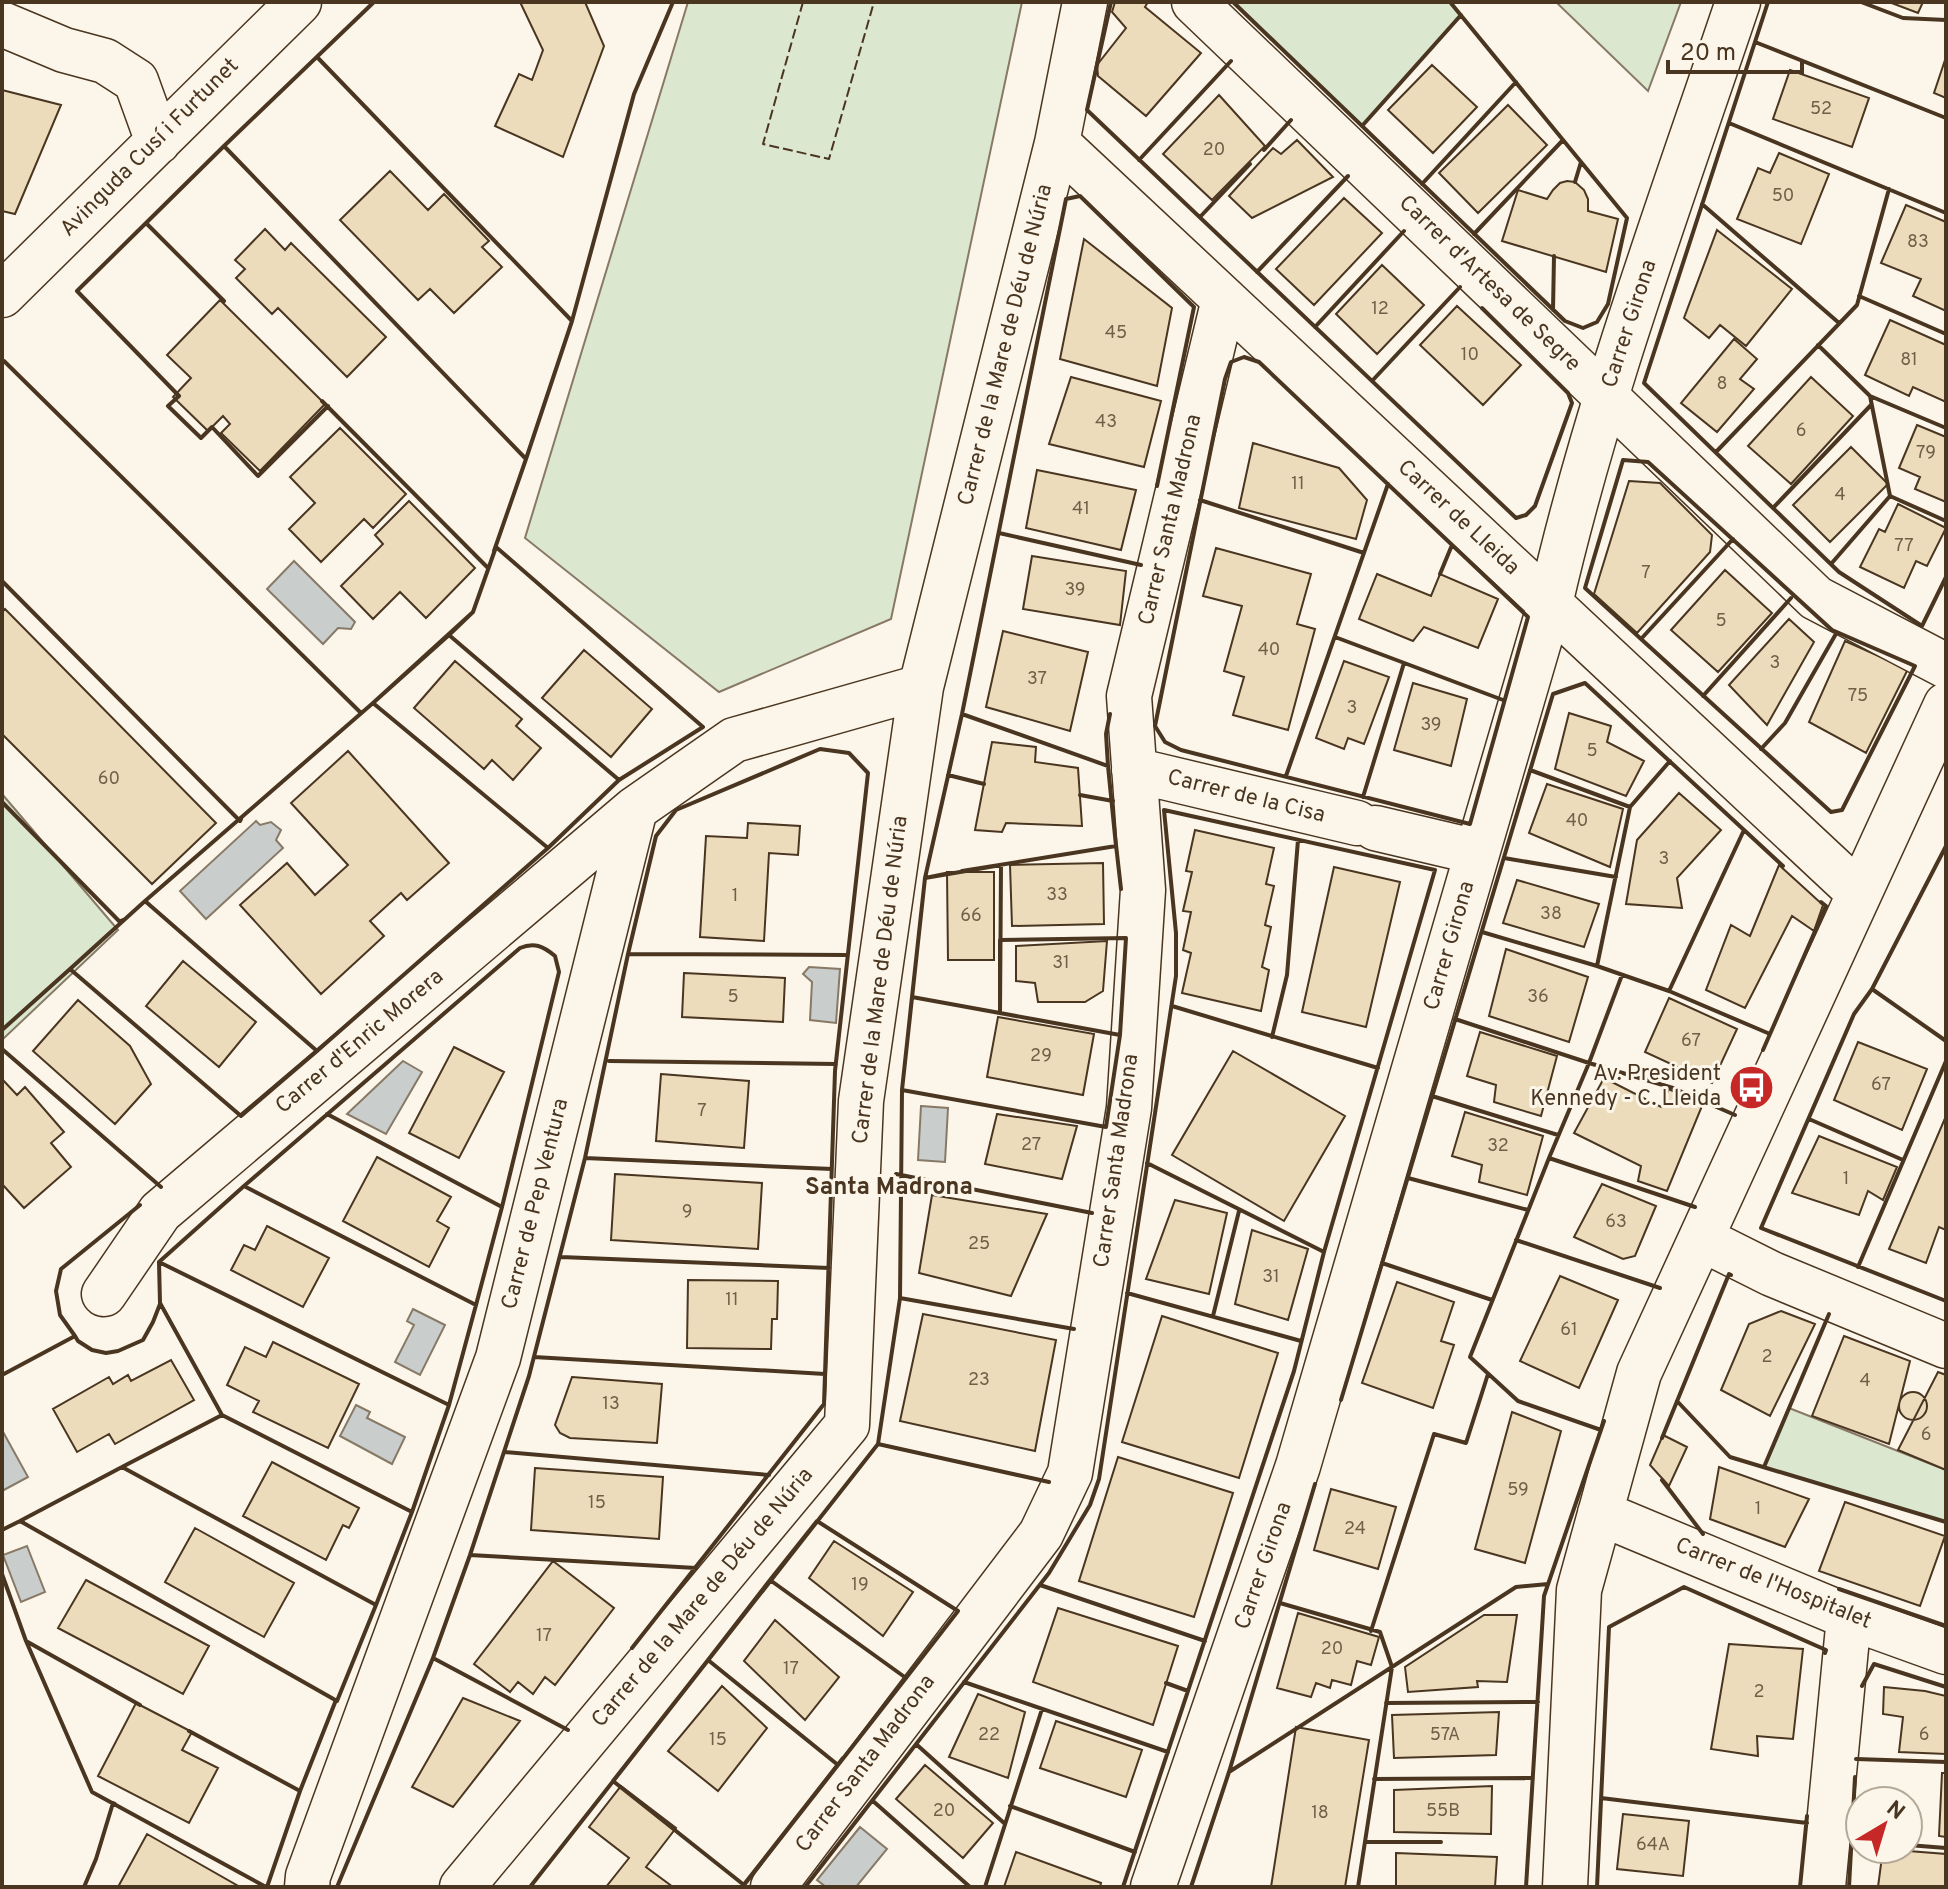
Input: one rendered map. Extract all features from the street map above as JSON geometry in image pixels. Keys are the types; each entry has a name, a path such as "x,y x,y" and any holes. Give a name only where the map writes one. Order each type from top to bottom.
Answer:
{"street":[{"name":"Carrer de la Mare de Déu de Núria","path":"462,1887 847,1425 861,1101 921,687 1057,143 1085,2"},
{"name":"Carrer d'Artesa de Segre","path":"1194,2 1816,598 1946,666"},
{"name":"Carrer Girona","path":"1153,1887 1298,1466 1550,604 1616,362 1738,2"},
{"name":"Avinguda Cusí i Furtunet","path":"2,295 158,142 273,10"},
{"path":"2,24 64,50 105,61 136,81 158,142"},
{"name":"Carrer de Lleida","path":"1057,143 1859,893"},
{"name":"Carrer Santa Madrona","path":"773,1887 1041,1534 1070,1473 1129,1108 1143,890 1129,696 1224,299"},
{"path":"635,809 734,740 921,687"},
{"path":"1565,1887 1579,1590 1639,1373 1946,705"},
{"name":"Carrer de la Cisa","path":"1134,770 1477,852"},
{"name":"Carrer d'Enric Morera","path":"104,1294 160,1212 635,809"},
{"name":"Carrer de Pep Ventura","path":"307,1887 308,1876 498,1358 635,809"},
{"path":"1702,1239 1772,1274 1946,1346"},
{"name":"Carrer de l'Hospitalet","path":"1600,1513 1849,1617 1946,1652"},
{"path":"1823,1887 1849,1617"}],"green space":[{"path":"688,2 1022,2 891,619 719,692 525,538"},
{"path":"1233,2 1450,2 1461,15 1362,126"},
{"path":"1556,2 1681,2 1648,91"},
{"path":"2,794 118,930 2,1040"},
{"path":"1789,1408 1946,1470 1946,1522 1764,1467"}],"shaded area":[{"path":"294,561 355,622 351,629 338,628 323,644 267,589"},
{"path":"256,821 260,825 271,822 281,830 276,840 283,848 206,919 180,891"},
{"path":"809,967 840,969 836,1023 810,1020 812,982 803,974"},
{"path":"403,1061 422,1072 386,1134 347,1114"},
{"path":"921,1106 948,1108 945,1162 918,1160"},
{"path":"413,1309 445,1325 420,1375 395,1362 414,1325 407,1321"},
{"path":"356,1405 370,1412 367,1418 405,1437 392,1464 340,1436"},
{"path":"2,1430 28,1477 2,1491"},
{"path":"27,1546 45,1592 21,1602 3,1555"},
{"path":"860,1827 887,1849 856,1887 826,1887 817,1880"}],"building":[{"path":"520,2 585,2 604,46 563,157 495,126 519,74 532,80 543,50"},
{"path":"1115,2 1148,2 1145,7 1201,53 1146,116 1098,76 1097,65 1126,28 1112,12"},
{"path":"1889,2 1923,2 1918,13"},
{"path":"1946,57 1946,98 1934,93"},
{"path":"1432,65 1477,107 1433,153 1388,110"},
{"path":"1790,70 1869,98 1852,147 1773,119"},
{"path":"2,90 61,105 15,214 2,211"},
{"path":"1219,95 1265,146 1212,200 1163,154"},
{"path":"1508,105 1547,145 1478,213 1439,173"},
{"path":"1297,140 1333,177 1252,218 1229,196 1273,148 1281,154"},
{"path":"1779,153 1829,174 1801,244 1737,219 1758,168 1770,173"},
{"path":"390,171 428,210 444,194 489,241 482,247 502,267 454,313 430,289 418,300 340,220"},
{"path":"1575,182 1584,190 1588,211 1618,219 1606,272 1502,241 1518,190 1547,199 1560,183"},
{"path":"1344,198 1382,233 1314,305 1276,269"},
{"path":"1906,205 1946,222 1946,311 1913,296 1921,279 1881,263"},
{"path":"265,229 285,250 291,243 386,337 347,377 278,308 272,314 236,278 245,269 235,260"},
{"path":"1717,230 1792,289 1746,346 1720,325 1709,338 1684,318"},
{"path":"1084,239 1172,308 1157,386 1060,359"},
{"path":"1382,265 1424,305 1377,354 1336,314"},
{"path":"220,300 325,404 260,471 221,433 230,424 223,416 208,431 173,397 191,378 167,355"},
{"path":"1457,306 1521,365 1483,405 1420,345"},
{"path":"1890,320 1946,345 1946,402 1913,387 1909,396 1865,375"},
{"path":"1734,339 1757,359 1740,379 1754,389 1717,432 1681,403"},
{"path":"1071,377 1161,401 1144,467 1049,444"},
{"path":"1811,377 1853,416 1791,484 1748,446"},
{"path":"1917,425 1946,437 1946,502 1915,489 1920,477 1899,468"},
{"path":"340,428 406,494 373,528 364,519 321,562 289,529 315,503 290,477"},
{"path":"1253,443 1339,468 1367,500 1356,539 1239,508"},
{"path":"1851,447 1888,484 1830,542 1793,505"},
{"path":"1037,470 1136,490 1121,550 1026,528"},
{"path":"1629,481 1660,483 1712,535 1710,552 1637,633 1594,594"},
{"path":"409,501 475,568 426,618 400,592 373,619 341,586 383,544 375,535"},
{"path":"1898,504 1946,528 1927,566 1916,561 1904,588 1860,567 1879,529 1885,532"},
{"path":"1216,548 1311,574 1297,624 1315,629 1288,730 1233,715 1244,677 1224,671 1242,606 1203,596"},
{"path":"1032,556 1126,571 1120,625 1023,609"},
{"path":"1725,570 1772,613 1718,672 1671,630"},
{"path":"1377,574 1431,596 1440,574 1498,599 1478,648 1424,627 1413,641 1359,619"},
{"path":"5,609 216,823 152,884 2,734 2,612"},
{"path":"1789,619 1814,642 1767,725 1729,685"},
{"path":"1003,631 1088,652 1070,731 986,707"},
{"path":"1845,641 1908,669 1866,753 1809,722"},
{"path":"584,650 652,709 611,757 542,698"},
{"path":"455,661 522,719 516,726 541,748 513,780 492,760 484,769 414,708"},
{"path":"1344,661 1389,677 1364,744 1348,738 1344,749 1316,738"},
{"path":"1413,683 1467,699 1451,766 1394,750"},
{"path":"1569,713 1611,726 1607,742 1644,761 1626,796 1555,769"},
{"path":"992,742 1036,747 1035,762 1078,768 1082,826 1006,823 1002,832 975,830"},
{"path":"348,751 449,863 407,900 401,893 370,921 384,936 321,994 240,905 287,863 315,895 348,865 291,803"},
{"path":"1547,784 1623,809 1610,867 1529,833"},
{"path":"1679,793 1721,830 1677,878 1682,908 1626,904 1637,840"},
{"path":"748,823 800,826 798,855 769,853 764,941 700,937 706,836 747,838"},
{"path":"1195,830 1274,848 1266,884 1274,886 1265,925 1271,927 1262,967 1269,970 1261,1011 1182,993 1191,953 1183,950 1191,912 1183,911 1192,872 1186,871"},
{"path":"1103,863 1104,924 1012,926 1010,865"},
{"path":"1779,865 1823,905 1814,931 1792,916 1745,1008 1706,990 1731,925 1750,936"},
{"path":"1334,867 1400,882 1366,1027 1302,1012"},
{"path":"947,872 994,872 994,960 948,960"},
{"path":"1517,880 1599,904 1584,947 1503,923"},
{"path":"1107,941 1103,991 1085,1002 1038,1002 1035,983 1016,981 1016,946"},
{"path":"1506,949 1588,977 1569,1042 1489,1016"},
{"path":"183,961 256,1022 219,1067 146,1006"},
{"path":"684,973 785,978 783,1022 682,1017"},
{"path":"1669,998 1737,1029 1712,1083 1645,1052"},
{"path":"78,1000 130,1046 151,1084 115,1124 33,1051"},
{"path":"998,1017 1094,1034 1083,1095 987,1077"},
{"path":"1480,1032 1557,1056 1541,1116 1494,1102 1496,1085 1467,1076"},
{"path":"1858,1042 1927,1069 1902,1130 1834,1100"},
{"path":"454,1047 504,1072 459,1158 409,1133"},
{"path":"1233,1051 1345,1116 1284,1221 1172,1155"},
{"path":"661,1074 749,1081 744,1148 656,1141"},
{"path":"1604,1078 1661,1107 1669,1089 1702,1106 1667,1191 1638,1181 1641,1166 1574,1133"},
{"path":"2,1079 17,1095 25,1087 64,1132 51,1143 71,1167 24,1208 2,1184"},
{"path":"1465,1112 1543,1136 1527,1195 1479,1182 1482,1165 1452,1156"},
{"path":"997,1114 1077,1126 1062,1179 985,1164"},
{"path":"1946,1116 1946,1230 1939,1227 1926,1263 1889,1249"},
{"path":"1819,1136 1897,1167 1883,1200 1868,1191 1859,1215 1792,1193"},
{"path":"377,1157 451,1197 437,1221 449,1228 429,1267 343,1221"},
{"path":"615,1174 762,1183 758,1249 611,1240"},
{"path":"1602,1184 1656,1206 1635,1256 1623,1259 1574,1237"},
{"path":"932,1195 1047,1214 1011,1296 919,1273"},
{"path":"1175,1200 1227,1213 1209,1294 1146,1279"},
{"path":"267,1226 329,1258 303,1307 231,1270 244,1245 255,1250"},
{"path":"1252,1230 1308,1249 1288,1320 1235,1304"},
{"path":"1560,1276 1618,1300 1579,1388 1520,1361"},
{"path":"688,1280 778,1281 777,1319 772,1319 771,1349 687,1348"},
{"path":"1397,1282 1454,1302 1441,1341 1454,1345 1433,1408 1362,1383"},
{"path":"1781,1311 1815,1324 1770,1416 1721,1390 1749,1324"},
{"path":"923,1314 1056,1340 1035,1451 900,1421"},
{"path":"1162,1316 1278,1353 1239,1478 1122,1442"},
{"path":"1844,1336 1910,1361 1889,1444 1812,1416"},
{"path":"273,1342 359,1384 328,1448 253,1412 259,1401 227,1385 245,1347 266,1357"},
{"path":"171,1360 194,1400 115,1444 109,1434 77,1452 53,1409 109,1377 113,1384 128,1375 131,1381"},
{"path":"1938,1372 1946,1375 1946,1470 1898,1450"},
{"path":"572,1377 662,1384 657,1443 570,1438 560,1433 555,1425"},
{"path":"1913,1392 1923,1396 1927,1406 1923,1416 1913,1420 1903,1416 1899,1406 1903,1396"},
{"path":"1512,1412 1561,1431 1525,1563 1475,1549"},
{"path":"1663,1435 1687,1447 1669,1486 1650,1465"},
{"path":"1118,1457 1233,1493 1194,1617 1079,1581"},
{"path":"272,1462 359,1508 349,1528 343,1525 326,1560 243,1516"},
{"path":"1719,1467 1809,1499 1785,1547 1710,1519"},
{"path":"535,1468 663,1477 659,1539 531,1530"},
{"path":"1331,1489 1396,1507 1378,1569 1314,1550"},
{"path":"1845,1502 1945,1536 1920,1606 1819,1571"},
{"path":"195,1528 294,1583 264,1637 165,1582"},
{"path":"834,1541 913,1592 883,1636 809,1578"},
{"path":"553,1561 614,1608 555,1685 545,1677 533,1694 518,1682 510,1692 474,1664"},
{"path":"86,1580 209,1646 183,1694 58,1628"},
{"path":"1058,1608 1178,1646 1153,1725 1033,1682"},
{"path":"1298,1613 1379,1637 1371,1665 1357,1661 1351,1685 1332,1680 1330,1688 1316,1683 1311,1697 1277,1688"},
{"path":"1484,1615 1517,1615 1507,1682 1477,1681 1478,1687 1408,1692 1405,1667"},
{"path":"775,1620 839,1677 805,1720 744,1661"},
{"path":"1729,1644 1803,1649 1793,1739 1757,1736 1758,1756 1711,1749"},
{"path":"722,1686 767,1728 718,1791 668,1751"},
{"path":"1884,1687 1946,1696 1946,1754 1899,1752 1903,1717 1883,1714"},
{"path":"978,1694 1025,1712 1008,1778 949,1757"},
{"path":"463,1698 520,1721 453,1807 412,1787"},
{"path":"136,1703 192,1732 182,1750 218,1768 189,1823 98,1776"},
{"path":"1499,1712 1496,1755 1394,1758 1392,1715"},
{"path":"1056,1721 1142,1750 1126,1797 1040,1768"},
{"path":"1296,1727 1369,1740 1345,1887 1271,1887"},
{"path":"925,1765 993,1823 963,1858 896,1799"},
{"path":"1942,1773 1946,1773 1946,1837 1939,1836"},
{"path":"621,1786 676,1828 646,1867 673,1887 606,1887 629,1858 589,1827"},
{"path":"1492,1786 1491,1834 1394,1832 1394,1790"},
{"path":"1623,1814 1689,1821 1683,1876 1617,1869"},
{"path":"147,1834 240,1887 118,1887"},
{"path":"1016,1852 1101,1883 1100,1887 1004,1887"},
{"path":"1924,1852 1946,1854 1946,1887 1878,1887 1881,1865 1924,1865"},
{"path":"1396,1853 1497,1857 1495,1887 1396,1887"}],"fence":[{"path":"803,2 763,144 829,159 874,2"}],"wall":[{"path":"374,2 224,146 526,459 572,321"},
{"path":"317,57 572,321 634,94 673,2"},
{"path":"1111,2 1087,110 1516,518 1526,515 1535,506 1572,403 1568,393 1482,308"},
{"path":"1233,2 1565,321 1583,328 1597,322 1608,304 1627,218 1450,2"},
{"path":"1768,2 1644,383 1839,572 1922,626 1946,577"},
{"path":"1861,2 1903,18 1946,20"},
{"path":"1362,126 1461,15"},
{"path":"1755,42 1946,118"},
{"path":"1139,160 1231,61"},
{"path":"1422,184 1516,82"},
{"path":"1264,150 1291,120"},
{"path":"1729,123 1946,213"},
{"path":"1474,234 1563,140"},
{"path":"224,146 146,223 224,301"},
{"path":"1575,182 1581,162"},
{"path":"1200,217 1250,164"},
{"path":"1257,272 1348,176"},
{"path":"1716,452 1857,305 1889,189"},
{"path":"950,873 925,878 962,714 1066,199 1080,196 1194,307 1157,486"},
{"path":"1702,204 1839,323"},
{"path":"146,223 77,291 179,396 168,406 201,438 212,427 258,476 328,406"},
{"path":"1315,327 1404,231"},
{"path":"1553,310 1554,256"},
{"path":"1372,381 1460,287"},
{"path":"1859,296 1946,334"},
{"path":"1818,345 1870,396 1946,428"},
{"path":"1244,357 1259,362 1528,617 1470,824 1181,750 1165,742 1155,726 1225,379 1231,362 1244,357"},
{"path":"2,361 361,713"},
{"path":"1831,564 1890,496 1870,396"},
{"path":"322,401 488,568"},
{"path":"1773,508 1871,405"},
{"path":"494,551 526,459"},
{"path":"1623,460 1648,462 1832,630 1915,666 1842,810 1831,812 1585,588 1623,460"},
{"path":"1286,776 1388,484"},
{"path":"1890,496 1946,521"},
{"path":"1200,500 1364,553"},
{"path":"999,533 1141,565"},
{"path":"1641,639 1733,539"},
{"path":"1440,574 1452,545"},
{"path":"496,547 703,727 619,780 449,635 473,612 496,547"},
{"path":"373,703 473,612 496,547"},
{"path":"2,581 241,819"},
{"path":"1703,696 1791,598"},
{"path":"1761,749 1785,723 1837,632"},
{"path":"449,635 619,780 548,848 373,703 449,635"},
{"path":"1335,637 1503,700"},
{"path":"1363,797 1404,663"},
{"path":"1341,1400 1553,694 1585,683 1783,866"},
{"path":"373,703 548,848 317,1051 145,901 373,703"},
{"path":"962,714 1108,766 1116,846 962,871"},
{"path":"1108,766 1106,734 1110,714"},
{"path":"337,1887 433,1658 529,1376 585,1158 656,836 676,810 820,749 849,753 868,773 835,1071 824,1404 632,1648"},
{"path":"1670,761 1630,807 1597,966 1669,991 1744,830"},
{"path":"1530,770 1630,807"},
{"path":"948,775 984,784"},
{"path":"1080,795 1113,801"},
{"path":"2,802 120,922 123,920"},
{"path":"805,1887 1049,1573 1090,1505 1099,1479 1176,976 1176,933 1164,810 1435,870 1324,1252 1294,1371 1123,1887"},
{"path":"1272,1037 1287,975 1298,840"},
{"path":"1116,845 1121,889"},
{"path":"1872,989 1946,846"},
{"path":"1504,858 1616,877"},
{"path":"1001,865 1000,1013 912,997 925,878 1001,865"},
{"path":"530,1887 878,1444 900,1298 902,1090 925,878"},
{"path":"145,901 317,1051 241,1116 70,969 145,901"},
{"path":"1763,1050 1826,906 1821,902"},
{"path":"1482,932 1597,966"},
{"path":"1126,938 1120,1035 1000,1013 1000,940 1126,938"},
{"path":"327,1114 502,1207 476,1305 244,1186 520,948 538,946 555,956 559,972 502,1207 327,1114"},
{"path":"628,954 847,955"},
{"path":"2,1030 70,969"},
{"path":"1622,975 1549,1158 1695,1207"},
{"path":"1946,1041 1872,989 1854,1014 1761,1228 1946,1301"},
{"path":"1669,991 1770,1034"},
{"path":"912,997 1120,1035 1106,1127 902,1090 912,997"},
{"path":"1172,1006 1378,1068"},
{"path":"1455,1019 1673,1088 1735,1115"},
{"path":"2,1049 161,1187"},
{"path":"609,1061 836,1064"},
{"path":"1858,1267 1946,1061"},
{"path":"1432,1096 1558,1135"},
{"path":"1809,1119 1903,1160"},
{"path":"585,1158 832,1169"},
{"path":"1549,1158 1470,1357 1518,1401 1601,1430"},
{"path":"1147,1163 1324,1252"},
{"path":"896,1174 1092,1213"},
{"path":"1408,1178 1528,1210"},
{"path":"244,1186 476,1305 449,1405 159,1262 244,1186"},
{"path":"73,1337 60,1315 56,1291 61,1269 140,1205"},
{"path":"1213,1316 1239,1211"},
{"path":"1516,1240 1660,1288"},
{"path":"561,1257 829,1268"},
{"path":"159,1262 449,1405 412,1512 222,1415 160,1303 159,1262"},
{"path":"1382,1263 1492,1300"},
{"path":"1662,1438 1731,1275"},
{"path":"1127,1293 1301,1341"},
{"path":"900,1298 1074,1329"},
{"path":"2,1375 75,1336 92,1350 106,1353 143,1340 160,1304"},
{"path":"1764,1467 1829,1314"},
{"path":"534,1357 825,1374"},
{"path":"1371,1631 1434,1434 1466,1443 1488,1374"},
{"path":"1677,1401 1730,1457 1946,1522"},
{"path":"222,1415 412,1512 376,1605 122,1467 222,1415"},
{"path":"1526,1887 1544,1596 1604,1421"},
{"path":"878,1444 1049,1482"},
{"path":"504,1452 769,1475"},
{"path":"122,1467 376,1605 337,1701 20,1521 122,1467"},
{"path":"1662,1480 1703,1534"},
{"path":"1191,1887 1229,1772 1315,1484"},
{"path":"817,1521 958,1611 906,1678 770,1580 817,1521"},
{"path":"2,1530 23,1522"},
{"path":"470,1555 696,1568"},
{"path":"2,1574 26,1641 140,1705"},
{"path":"770,1580 906,1678 838,1765 708,1660 770,1580"},
{"path":"1229,1772 1516,1587 1548,1584"},
{"path":"1040,1585 1205,1641"},
{"path":"1597,1887 1609,1627 1684,1587 1826,1650 1825,1653"},
{"path":"1839,1589 1946,1626"},
{"path":"1280,1603 1380,1632 1392,1667 1358,1887"},
{"path":"26,1641 92,1792 266,1887"},
{"path":"433,1658 568,1730"},
{"path":"708,1660 838,1765 744,1885 613,1781 708,1660"},
{"path":"1862,1686 1874,1664 1946,1687"},
{"path":"964,1682 1168,1752"},
{"path":"1166,1683 1188,1691"},
{"path":"189,1731 300,1791 336,1700"},
{"path":"1386,1703 1538,1702"},
{"path":"985,1887 1042,1709"},
{"path":"916,1744 1004,1823"},
{"path":"742,1887 843,1758"},
{"path":"1856,1759 1946,1762"},
{"path":"1849,1887 1855,1777"},
{"path":"1374,1779 1533,1778"},
{"path":"267,1887 300,1791"},
{"path":"1601,1798 1807,1823"},
{"path":"873,1801 970,1887"},
{"path":"84,1887 115,1804"},
{"path":"1010,1806 1135,1852"},
{"path":"1800,1887 1807,1816"},
{"path":"1365,1842 1441,1842"},
{"path":"1924,1846 1946,1848"}],"place":[{"name":"Av. President Kennedy - C. Lleida","path":"1752,1087"}],"district":[{"name":"Santa Madrona","path":"889,1188"}]}
